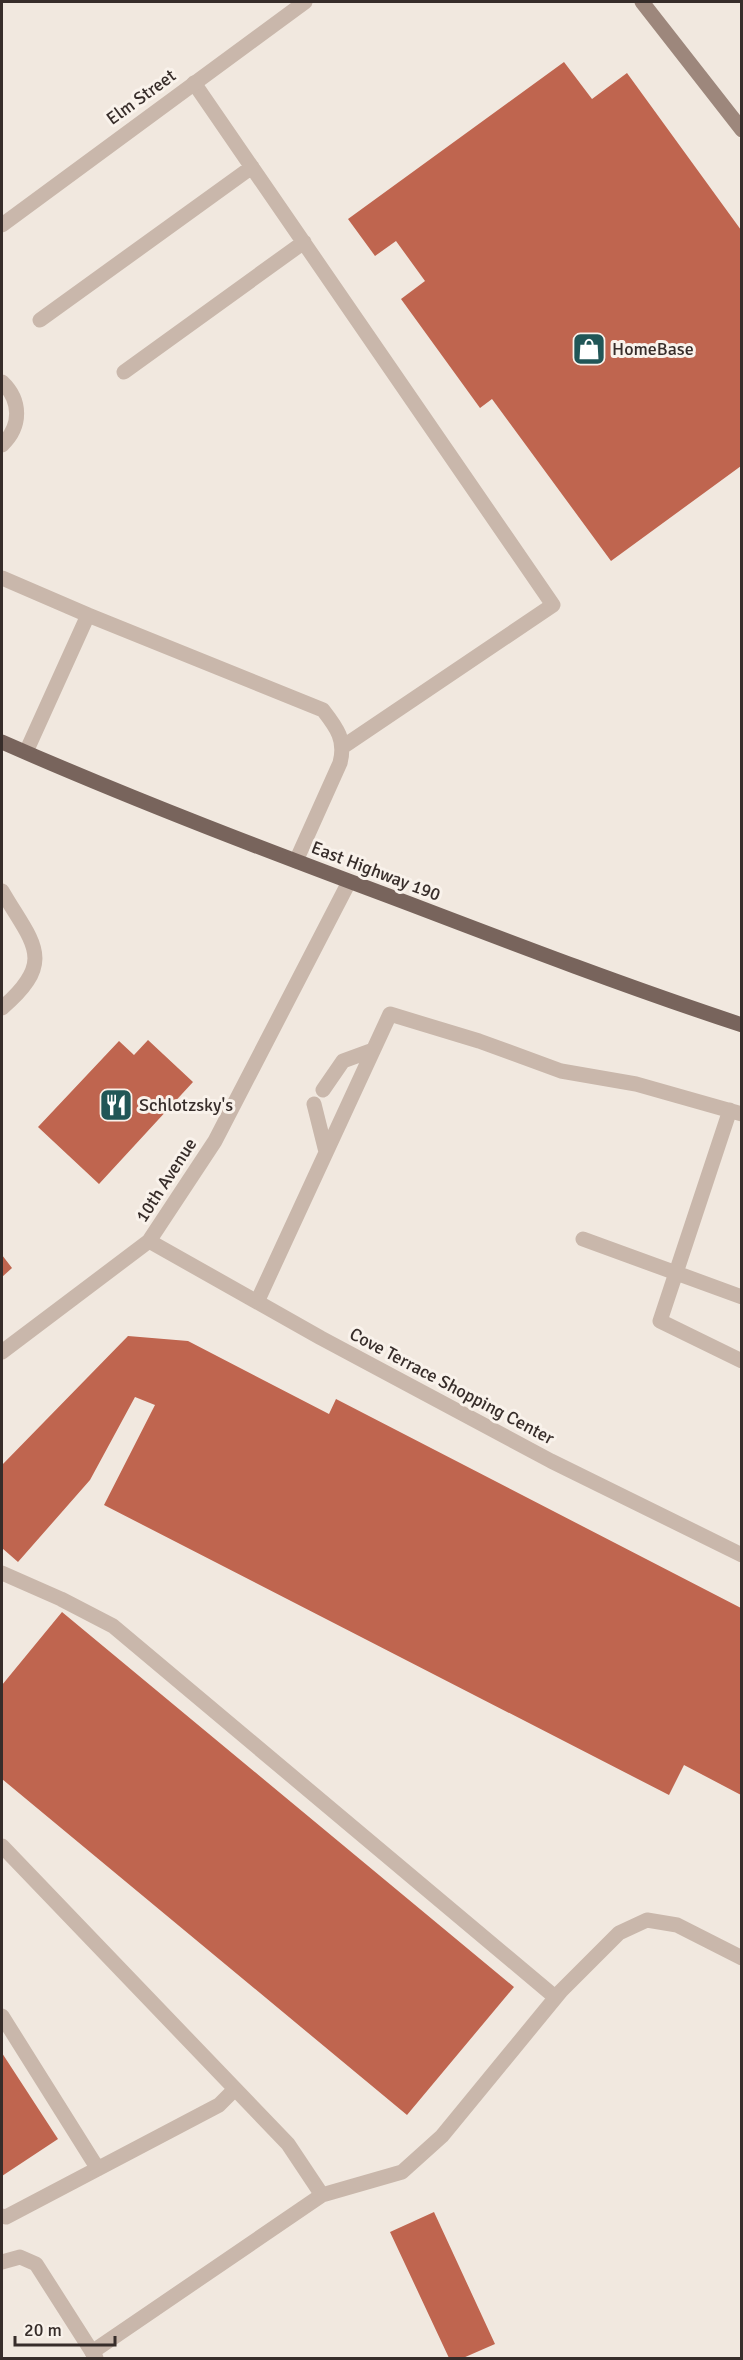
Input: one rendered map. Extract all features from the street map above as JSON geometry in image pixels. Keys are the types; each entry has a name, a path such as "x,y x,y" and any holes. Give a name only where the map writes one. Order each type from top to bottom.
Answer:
{"main road":[{"name":"East Highway 190","path":"2,741 349,882 638,990 741,1025"}],"street":[{"name":"Elm Street","path":"2,225 304,2"},
{"path":"642,2 741,130"},
{"path":"194,83 553,605 344,746"},
{"path":"40,321 252,167"},
{"path":"124,372 304,242"},
{"path":"2,382 11,391 18,410 14,427 2,445"},
{"path":"2,578 322,710 337,728 344,746 340,763 296,861"},
{"path":"26,752 88,615"},
{"name":"10th Avenue","path":"2,1352 149,1241 215,1141 349,882"},
{"path":"2,891 35,949 35,970 2,1008"},
{"path":"256,1302 390,1014 479,1041 561,1071 636,1084 736,1112 675,1273 660,1322 741,1361"},
{"path":"323,1089 343,1061 373,1050"},
{"path":"314,1104 326,1152"},
{"path":"583,1239 741,1297"},
{"name":"Cove Terrace Shopping Center","path":"149,1241 256,1302 551,1461 741,1555"},
{"path":"2,1573 61,1599 112,1626 555,1997"},
{"path":"2,1846 288,2144 322,2195"},
{"path":"2,2262 20,2257 36,2264 94,2355 322,2195 402,2172 442,2136 555,1997 619,1933 647,1920 677,1925 741,1958"},
{"path":"2,2016 98,2169"},
{"path":"2,2216 6,2217 219,2105 235,2089"}],"building":[{"name":"HomeBase","path":"564,62 592,99 627,73 741,230 741,466 611,561 492,399 480,408 401,299 425,281 396,241 375,256 348,219"},
{"name":"Schlotzsky's","path":"148,1040 193,1082 99,1184 38,1127 119,1041 134,1055"},
{"path":"2,1255 12,1268 2,1277"},
{"path":"128,1336 188,1341 329,1414 336,1399 741,1608 741,1795 684,1765 669,1795 104,1505 155,1405 135,1397 90,1480 18,1562 2,1548 2,1465"},
{"path":"62,1612 514,1987 407,2115 2,1779 2,1685"},
{"path":"2,2053 58,2139 2,2176"},
{"path":"434,2212 495,2344 463,2358 449,2358 390,2232"}],"place":[{"name":"HomeBase","path":"589,349"},
{"name":"Schlotzsky's","path":"116,1105"}]}
